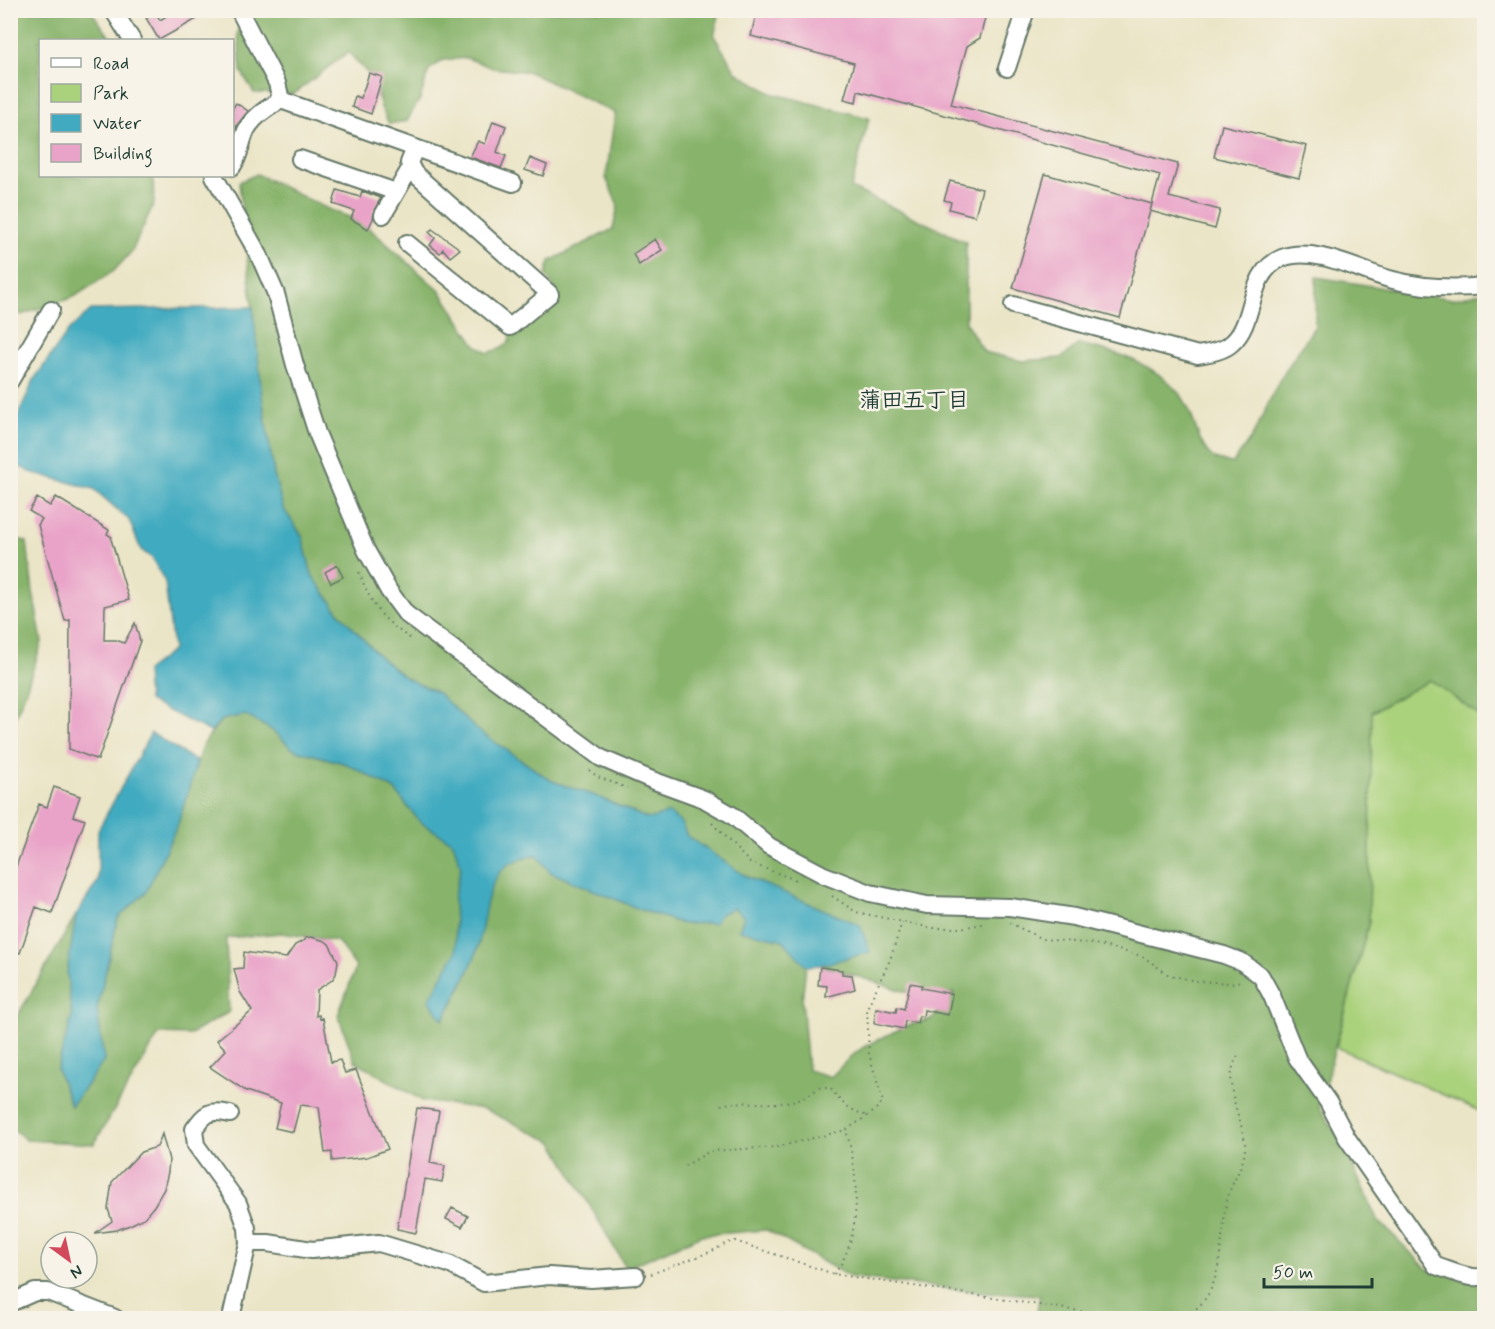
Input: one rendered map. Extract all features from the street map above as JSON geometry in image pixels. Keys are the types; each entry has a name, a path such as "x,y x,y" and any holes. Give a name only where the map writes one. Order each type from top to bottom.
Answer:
{"street":[{"path":"113,10 131,39"},
{"path":"239,10 277,83 281,100"},
{"path":"1007,68 1026,10"},
{"path":"281,100 513,183"},
{"path":"234,164 239,157 244,133 256,117 281,100"},
{"path":"407,243 510,327 550,294 414,173 409,163 415,148"},
{"path":"300,159 396,192"},
{"path":"382,215 411,167"},
{"path":"220,179 276,294 295,365 317,433 366,550 389,591 406,614 601,758 704,799 732,815 769,846 824,875 870,893 927,905 1010,907 1074,917 1224,955 1242,962 1261,976 1272,996 1297,1058 1328,1102 1347,1138 1436,1266 1459,1274 1481,1278 1485,1276"},
{"path":"1013,305 1198,355 1231,345 1243,330 1257,285 1265,272 1280,259 1296,255 1317,255 1394,280 1455,289 1485,286"},
{"path":"10,381 51,310"},
{"path":"230,1113 216,1111 205,1115 194,1129 196,1145 238,1203 247,1227 248,1243 231,1318"},
{"path":"248,1243 268,1243 312,1250 379,1244 449,1264 484,1283 549,1276 591,1279 636,1276"},
{"path":"10,1303 35,1292 48,1292 115,1318"}],"path":[{"path":"356,565 376,610 393,627 412,639"},
{"path":"589,770 598,777 636,791"},
{"path":"710,821 750,863 797,880"},
{"path":"825,891 856,912 932,928 961,928 992,922"},
{"path":"1002,920 1042,939 1095,944 1142,956 1169,975 1187,979 1231,984 1261,976"},
{"path":"685,1166 710,1151 777,1147 846,1130 883,1102 869,1054 867,1008 890,960 902,922"},
{"path":"1181,1318 1192,1314 1207,1299 1216,1280 1227,1199 1243,1158 1245,1144 1234,1105 1231,1078 1233,1063 1239,1054"},
{"path":"721,1105 735,1101 786,1102 803,1098 821,1087 831,1089 851,1110 867,1116"},
{"path":"834,1274 844,1261 857,1193 855,1170 846,1130"},
{"path":"636,1276 658,1273 735,1241 834,1274 1117,1318"}],"green space":[{"path":"10,11 91,11 111,39 39,39 39,177 153,177 154,203 132,251 114,271 74,297 21,315 10,302"},
{"path":"242,11 720,11 714,36 736,72 771,93 869,118 851,188 966,242 966,323 984,352 1022,361 1061,358 1079,344 1134,360 1159,374 1180,394 1208,453 1222,461 1233,463 1253,435 1280,379 1315,326 1316,277 1453,299 1484,292 1484,719 1430,680 1372,712 1369,922 1319,1107 1342,1142 1377,1219 1427,1269 1464,1280 1484,1275 1484,1318 1040,1318 1037,1310 1040,1295 970,1291 850,1277 767,1230 702,1235 626,1268 553,1142 484,1109 423,1101 355,1061 338,1015 356,967 337,941 281,933 226,938 229,1012 189,1035 159,1034 94,1144 26,1140 11,1127 11,1027 76,915 67,973 72,1017 57,1069 71,1106 104,1061 97,1009 118,918 146,892 178,824 202,746 221,720 245,715 272,730 293,749 347,764 394,789 420,822 453,842 461,867 454,897 456,952 429,1000 443,1020 453,1004 476,953 485,906 492,884 506,866 537,854 550,872 639,909 683,924 714,923 720,914 734,908 745,917 739,930 783,940 806,966 802,1000 808,1070 831,1077 852,1055 867,1045 906,1026 932,1019 954,993 923,997 821,965 869,952 860,925 747,877 687,836 681,823 648,819 598,797 552,781 477,730 438,693 406,678 381,658 340,614 312,575 302,536 283,508 274,475 262,396 239,182 257,174 328,209 362,222 440,291 475,344 488,353 502,348 509,342 511,333 559,296 546,275 550,261 613,229 618,206 606,178 615,113 529,72 493,68 467,58 443,60 429,70 420,99 407,121 389,124 381,107 373,79 348,52 294,94 254,93 241,71 238,34"},
{"path":"11,536 27,542 42,642 11,728"},
{"path":"1430,679 1484,719 1484,1113 1336,1047 1369,922 1372,712"}],"water":[{"path":"253,307 262,396 274,475 283,508 302,536 312,575 340,614 381,658 406,678 438,693 477,730 552,781 598,797 648,819 669,813 681,823 687,836 747,877 860,925 870,952 821,965 806,966 783,940 739,930 744,917 734,908 720,914 715,923 683,924 639,909 550,872 536,854 506,866 498,875 489,895 476,953 443,1020 429,1000 456,952 454,897 461,867 453,842 420,822 394,789 347,764 293,749 272,730 245,715 221,720 211,732 148,701 146,671 173,650 165,582 152,558 141,550 129,520 94,489 30,472 11,462 11,430 35,378 69,330 91,310"},
{"path":"151,733 197,762 178,824 146,892 118,918 97,1009 104,1061 71,1106 57,1069 72,1017 67,973 76,915 98,881 98,830"}],"building":[{"path":"176,10 213,10 158,39 146,18 157,15 160,20"},
{"path":"757,10 987,10 980,38 967,46 951,104 1178,164 1169,197 1220,210 1215,229 1150,211 1160,175 858,91 856,102 844,99 854,63 751,36"},
{"path":"369,73 382,77 371,114 352,107 355,96 361,98"},
{"path":"236,103 248,111 234,132"},
{"path":"493,121 506,126 497,152 506,156 501,168 470,157 478,141 485,144"},
{"path":"1222,125 1307,146 1299,178 1214,157"},
{"path":"530,158 547,165 543,176 525,170"},
{"path":"1045,174 1152,204 1120,318 1013,288"},
{"path":"950,181 982,189 975,216 949,209 951,202 944,200"},
{"path":"337,190 360,197 362,191 381,198 374,210 368,229 351,219 354,211 333,204"},
{"path":"432,229 460,249 450,257 443,249 440,253 430,245 435,238 429,232"},
{"path":"655,239 662,250 639,265 633,254"},
{"path":"56,497 109,530 107,534 112,537 129,600 105,606 104,640 124,643 135,623 140,641 98,760 69,749 70,620 65,621 38,525 42,519 29,511 37,498 50,506"},
{"path":"337,565 343,577 331,583 325,572"},
{"path":"54,787 80,796 73,816 85,820 52,913 36,907 20,953 10,949 10,883 39,804 47,807"},
{"path":"311,937 329,944 338,961 336,974 332,980 317,990 316,1016 323,1018 331,1062 340,1060 345,1073 356,1070 388,1149 367,1157 332,1161 332,1152 325,1153 319,1107 300,1105 293,1132 275,1128 281,1103 246,1091 210,1067 226,1050 217,1040 252,1011 240,992 234,969 243,968 244,952 286,958 295,945"},
{"path":"820,967 842,970 842,974 852,975 855,989 826,997 827,986 818,985"},
{"path":"910,983 922,985 921,988 952,994 948,1015 924,1010 923,1017 919,1016 917,1023 905,1021 904,1029 874,1023 876,1008 896,1012 897,1007 904,1009"},
{"path":"417,1108 439,1111 430,1163 445,1166 442,1182 425,1179 416,1233 397,1229"},
{"path":"162,1134 169,1160 168,1172 164,1189 154,1206 144,1218 130,1225 117,1230 99,1232 112,1221 108,1209 112,1182 141,1152 157,1147"},
{"path":"452,1208 468,1216 462,1227 446,1219"}],"district":[{"name":"蒲田五丁目","path":"914,399"}]}
